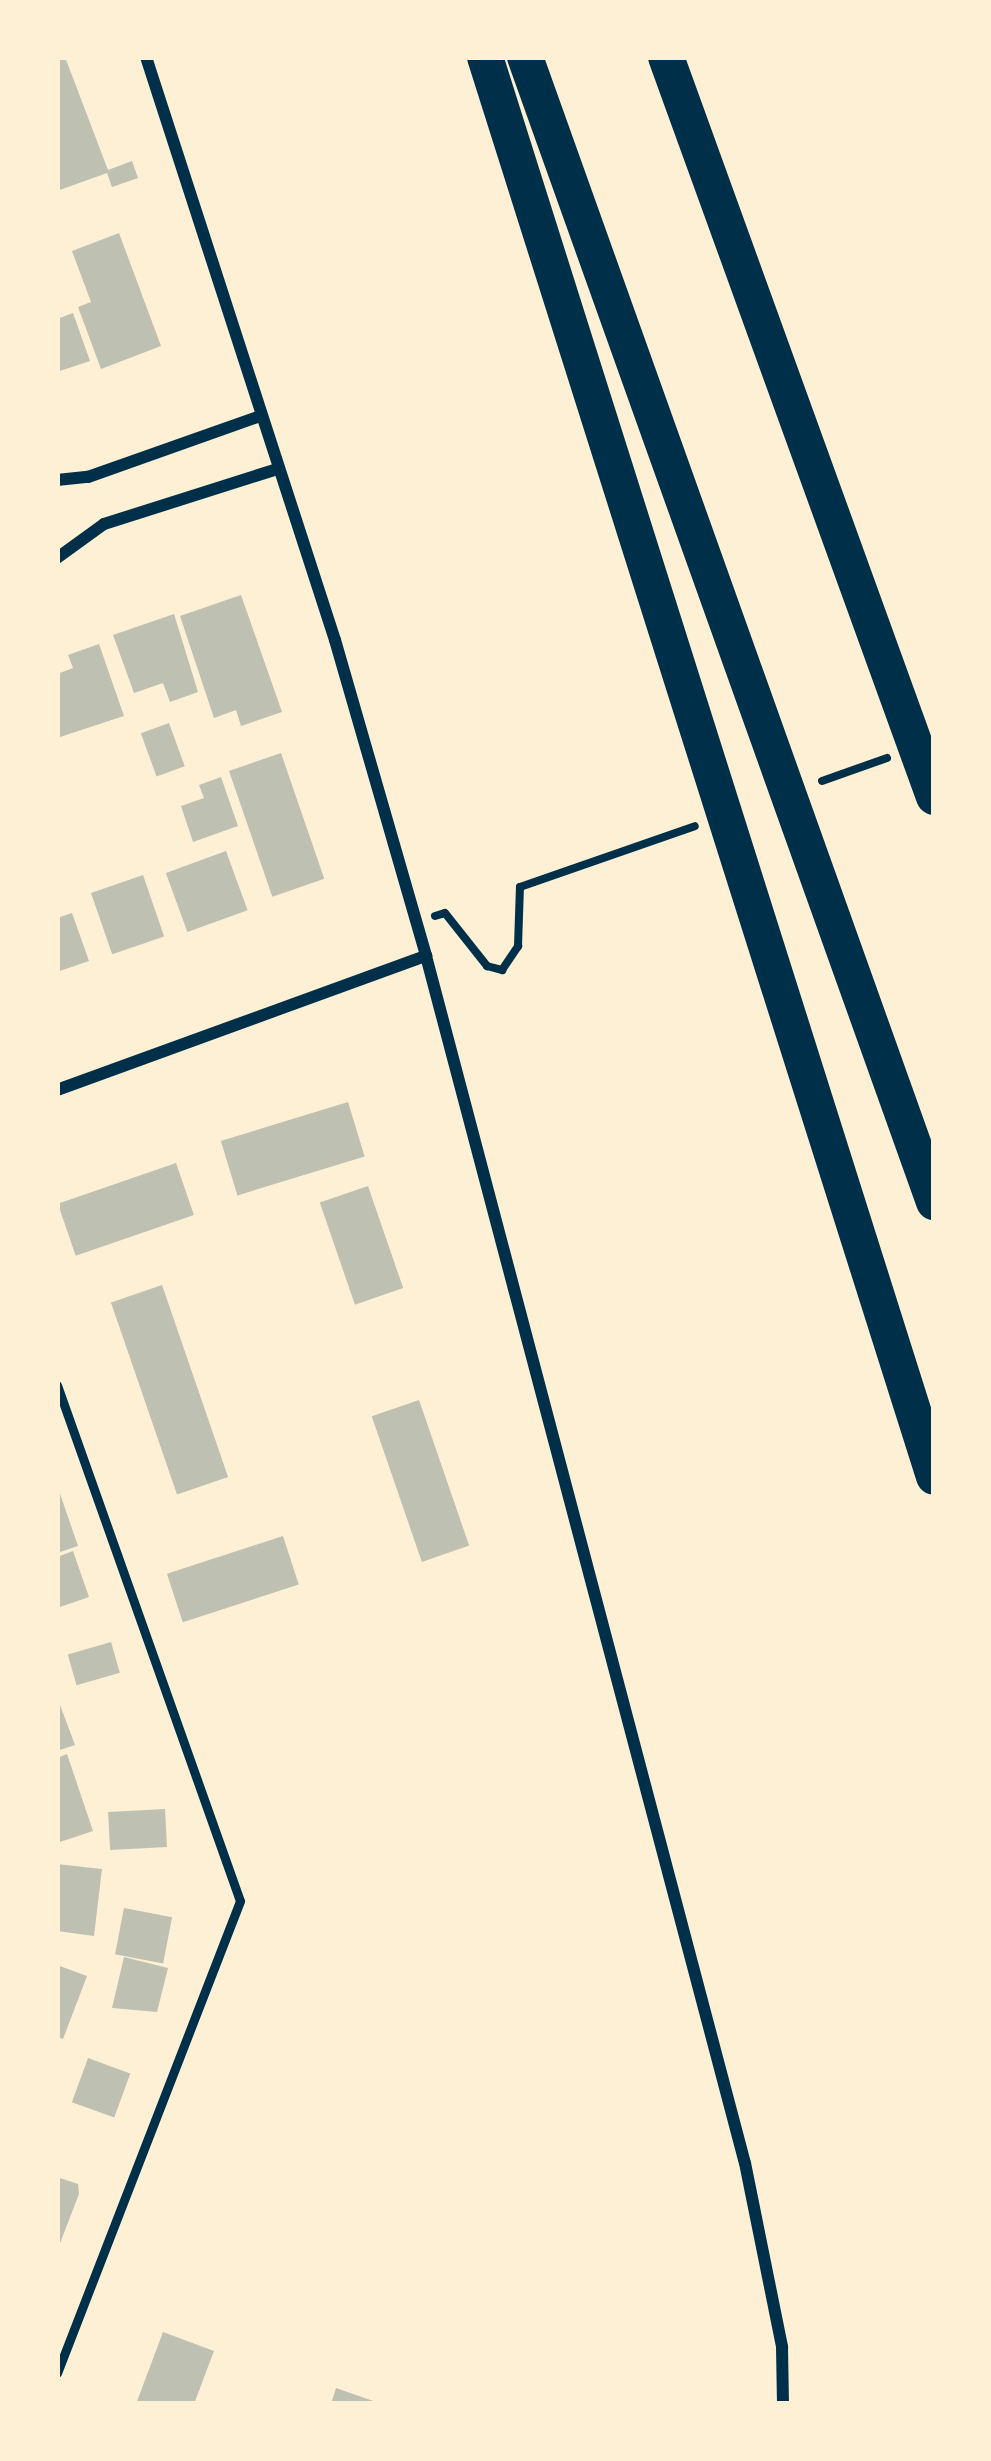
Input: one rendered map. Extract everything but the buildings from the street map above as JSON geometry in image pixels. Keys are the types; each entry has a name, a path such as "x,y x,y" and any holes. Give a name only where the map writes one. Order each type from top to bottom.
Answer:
{"highway":[{"path":"485,57 934,1477"},
{"path":"525,57 934,1202"},
{"path":"666,57 934,797"}],"street":[{"path":"146,57 426,956 745,2163 782,2347 783,2404"},
{"path":"57,480 88,477 260,416"},
{"path":"57,558 104,524 277,469"},
{"path":"57,1090 426,956"}],"lane":[{"path":"57,1385 240,1901 57,2373"}],"path":[{"path":"415,921 445,913 487,966 502,970 518,946 520,887"}]}
